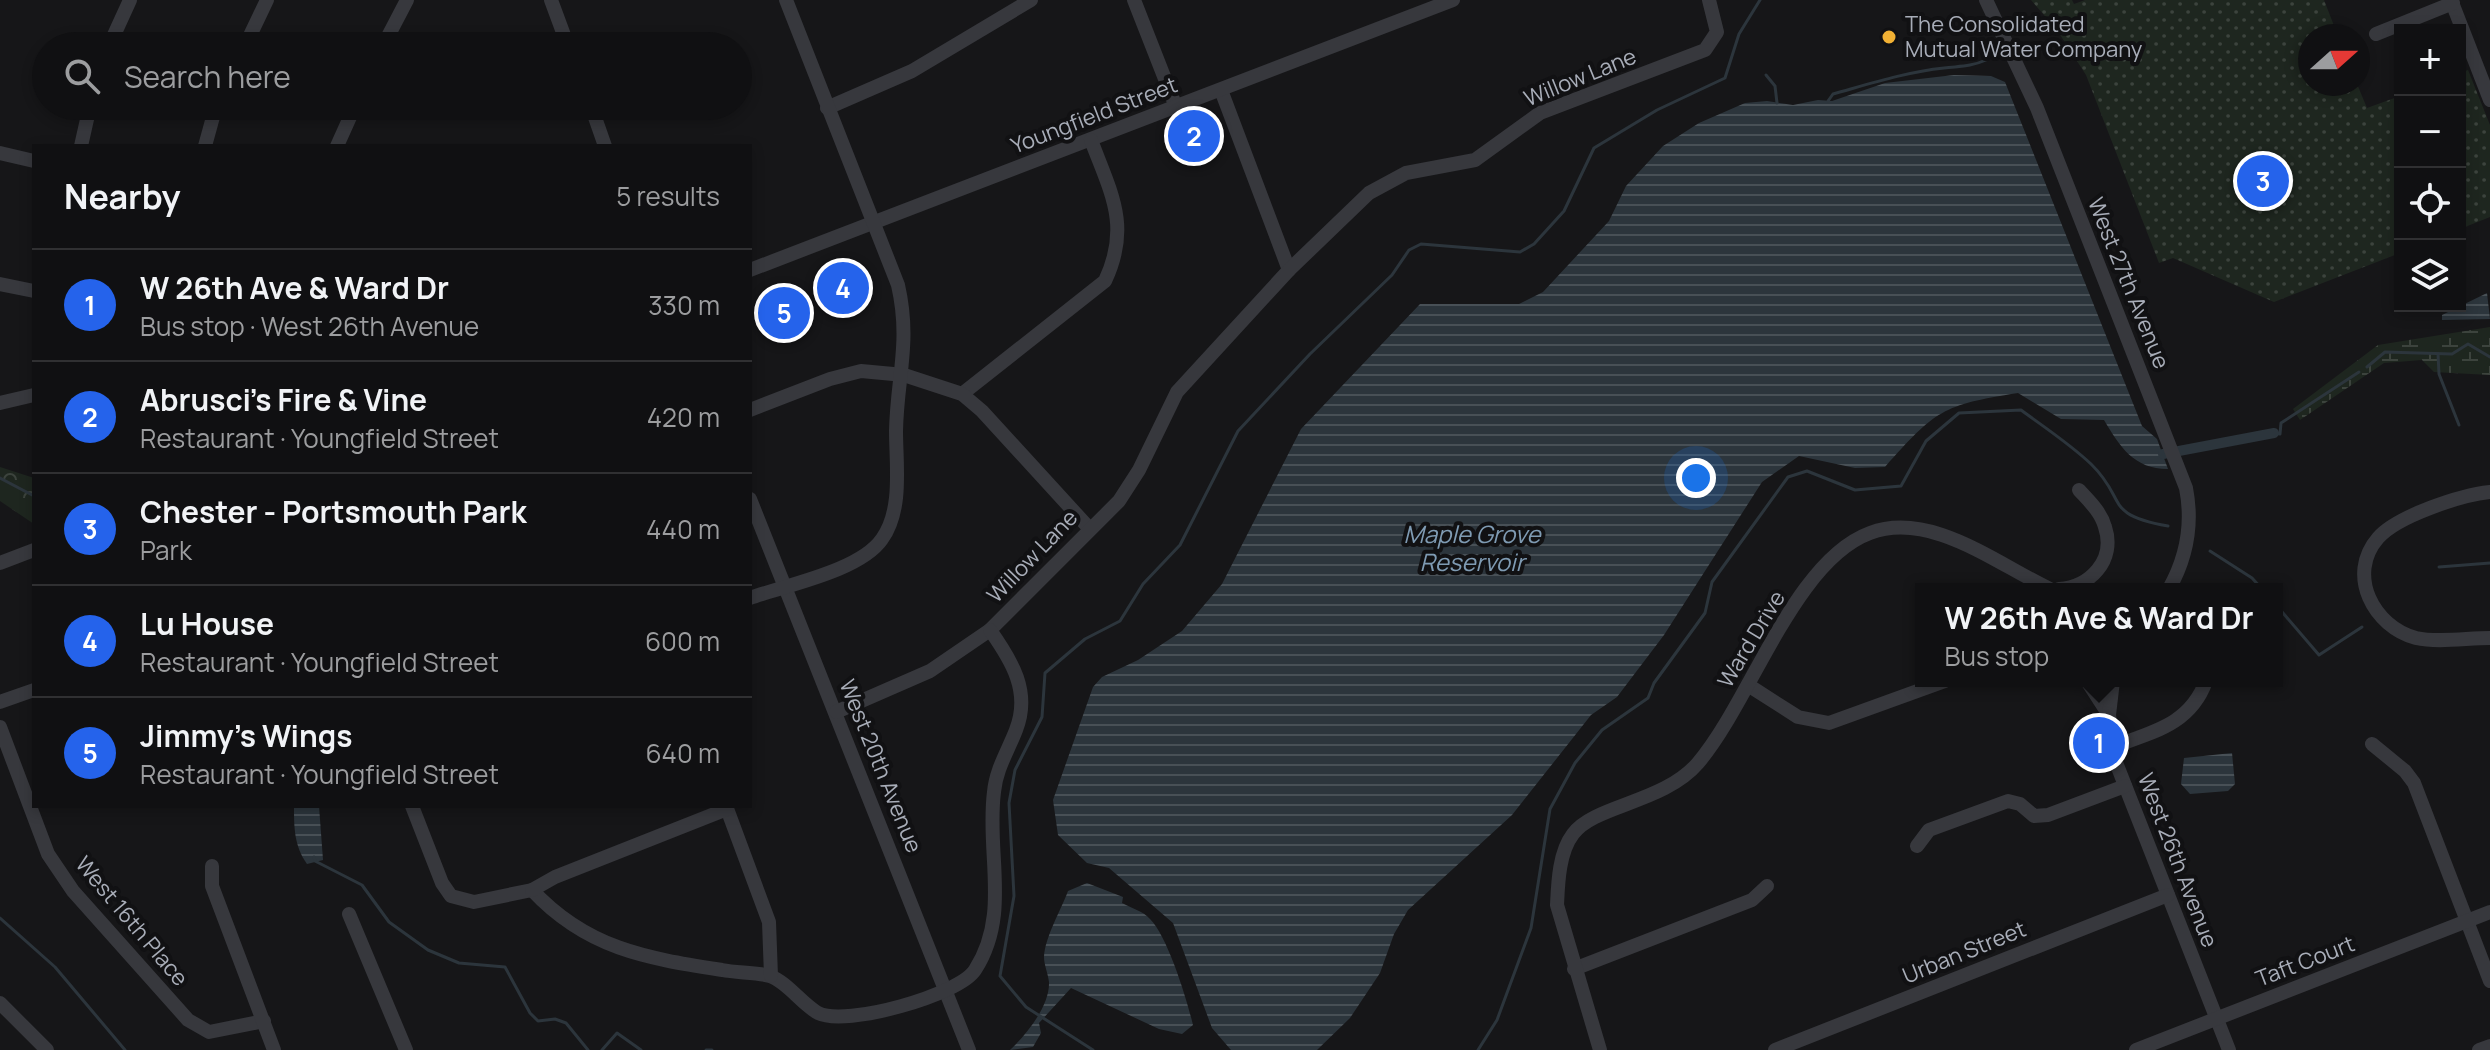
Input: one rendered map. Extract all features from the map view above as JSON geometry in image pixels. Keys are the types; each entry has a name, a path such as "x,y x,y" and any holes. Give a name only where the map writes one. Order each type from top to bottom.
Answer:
{"street":[{"path":"115,32 130,0"},
{"path":"252,32 267,0"},
{"path":"390,32 407,0"},
{"path":"551,0 563,32"},
{"path":"752,597 848,566 882,539 898,491 896,431 904,375 902,302 891,261 872,224 786,0"},
{"path":"827,108 912,71 1031,0"},
{"path":"1134,0 1176,107"},
{"name":"Youngfield Street","path":"752,269 1453,0"},
{"name":"Willow Lane","path":"532,890 572,924 634,955 771,976 819,1013 838,1019 883,1011 965,981 986,947 997,884 993,797 999,766 1022,708 1022,689 1015,669 990,630 1119,501 1139,470 1177,392 1289,270 1385,183 1416,171 1475,160 1540,113 1705,50 1717,32 1709,0"},
{"name":"West 27th Avenue","path":"1986,0 2037,108 2182,476 2188,498 2189,529 2185,552 2172,583"},
{"path":"2376,34 2452,2 2490,100"},
{"path":"1221,90 1289,270"},
{"path":"81,144 87,120"},
{"path":"206,144 212,120"},
{"path":"338,144 349,120"},
{"path":"596,120 604,144"},
{"path":"962,394 1105,281 1113,263 1120,228 1115,203 1091,140"},
{"path":"0,153 32,161"},
{"path":"0,284 32,291"},
{"path":"752,409 847,373 904,375 962,394 982,411 1089,528"},
{"path":"0,403 32,395"},
{"path":"2079,490 2105,525 2107,549 2102,565 2092,578 2083,583"},
{"path":"2490,492 2471,494 2394,524 2377,538 2367,558 2363,578 2380,619 2400,632 2420,639 2490,638"},
{"name":"West 20th Avenue","path":"752,504 969,1050"},
{"name":"Ward Drive","path":"1574,969 1557,905 1558,881 1572,835 1585,823 1663,792 1683,779 1721,733 1827,559 1846,544 1872,532 1896,527 1939,532 2038,583"},
{"path":"0,563 32,551"},
{"path":"836,712 951,660 990,630"},
{"path":"1748,685 1798,717 1829,723 1928,687"},
{"path":"2091,687 2109,715"},
{"name":"West 26th Avenue","path":"2112,687 2109,715 2112,747 2229,1050"},
{"path":"2112,747 2179,721 2204,687"},
{"path":"0,702 32,691"},
{"name":"West 16th Place","path":"0,727 48,854 73,891 188,1020 209,1032 264,1021"},
{"path":"2372,744 2405,771 2414,783 2490,981"},
{"path":"1917,846 1929,830 2008,801 2020,804 2034,816 2048,815 2125,786"},
{"path":"413,808 442,883 451,896 474,902 532,890 555,877 726,808 769,922 771,976"},
{"path":"212,866 212,886 274,1050"},
{"path":"1600,1050 1574,969 1752,900 1767,886"},
{"name":"Urban Street","path":"1775,1050 2168,895"},
{"name":"Taft Court","path":"2136,1050 2490,912"},
{"path":"349,914 406,1050"},
{"path":"0,1003 47,1050"},
{"path":"2479,1050 2490,1046"}],"green space":[{"path":"2031,0 2072,0 2074,4 2085,0 2324,0 2333,24 2298,24 2298,96 2362,96 2367,108 2394,98 2394,255 2274,302 2173,258 2159,263 2086,75 2057,30"},
{"path":"2466,71 2490,125 2490,217 2466,227 2466,96"},
{"path":"2490,327 2490,375 2434,372 2422,360 2384,363 2300,420 2293,409 2378,345"},
{"path":"0,467 32,477 32,523 0,501"}],"water":[{"name":"Maple Grove Reservoir","path":"1954,75 1991,76 2005,82 2142,426 2157,439 2168,469 2146,465 2129,455 2104,420 2061,419 2018,393 1972,402 1942,413 1917,433 1885,467 1855,468 1799,456 1762,482 1664,635 1617,697 1591,715 1512,815 1408,910 1394,934 1380,973 1350,1018 1317,1050 1231,1050 1212,1028 1173,923 1109,868 1087,863 1058,835 1053,800 1093,687 1102,677 1138,660 1182,631 1222,584 1301,429 1420,304 1519,304 1543,292 1609,221 1626,186 1663,146 1699,123 1745,103 1767,101 1793,105 1818,100 1832,101 1885,83"},
{"path":"2487,293 2490,319 2442,320 2442,315 2448,312 2466,312 2466,303"},
{"path":"2232,753 2235,784 2228,791 2190,794 2181,784 2184,758"},
{"path":"294,808 319,808 323,860 307,864 299,850"},
{"path":"1087,883 1123,897 1122,903 1144,914 1157,928 1176,969 1193,1025 1182,1034 1159,1029 1071,988 1039,1023 1041,1033 1033,1047 1010,1050 1030,1028 1046,1001 1049,982 1045,949 1068,891"}],"waterway":[{"path":"1093,1050 1026,1007 1000,976 1014,896 1009,803 1015,770 1042,717 1045,673 1085,639 1120,621 1143,584 1180,545 1238,431 1310,354 1392,275 1409,250 1421,244 1520,252 1534,244 1564,211 1594,148 1657,110 1725,78 1739,34 1760,0"},
{"path":"1828,101 1833,94 1888,79 1975,64 1986,60 1986,53"},
{"path":"1766,75 1775,86 1777,103"},
{"path":"2367,367 2385,352 2452,354 2468,344 2490,357"},
{"path":"2438,354 2439,374 2459,425"},
{"path":"2274,433 2280,434 2281,423 2359,372"},
{"path":"1478,1050 1497,1020 1531,928 1550,809 1575,763 1602,730 1648,698 1654,683 1705,613 1712,582 1788,477 1807,471 1855,490 1901,486 1926,441 1959,413 2021,410 2091,464 2124,511 2168,526"},
{"path":"2163,454 2274,433"},
{"path":"0,478 32,495"},
{"path":"2210,551 2257,583"},
{"path":"2439,567 2490,563"},
{"path":"2283,613 2319,655 2362,627"},
{"path":"314,857 315,861 362,885 389,922 428,950 459,963 505,967 530,1013 538,1021 555,1019 566,1023 588,1050"},
{"path":"0,918 55,967 125,1050"},
{"path":"602,1050 617,1033 641,1050"},
{"path":"706,1050 712,1050"}],"place":[{"name":"The Consolidated Mutual Water Company","path":"1889,37"},
{"name":"Abrusci's Fire & Vine","path":"1194,136"},
{"name":"Chester - Portsmouth Park","path":"2263,181"},
{"name":"Lu House","path":"843,288"},
{"name":"Jimmy's Wings","path":"784,313"},
{"name":"W 26th Ave & Ward Dr","path":"2099,743"}]}
